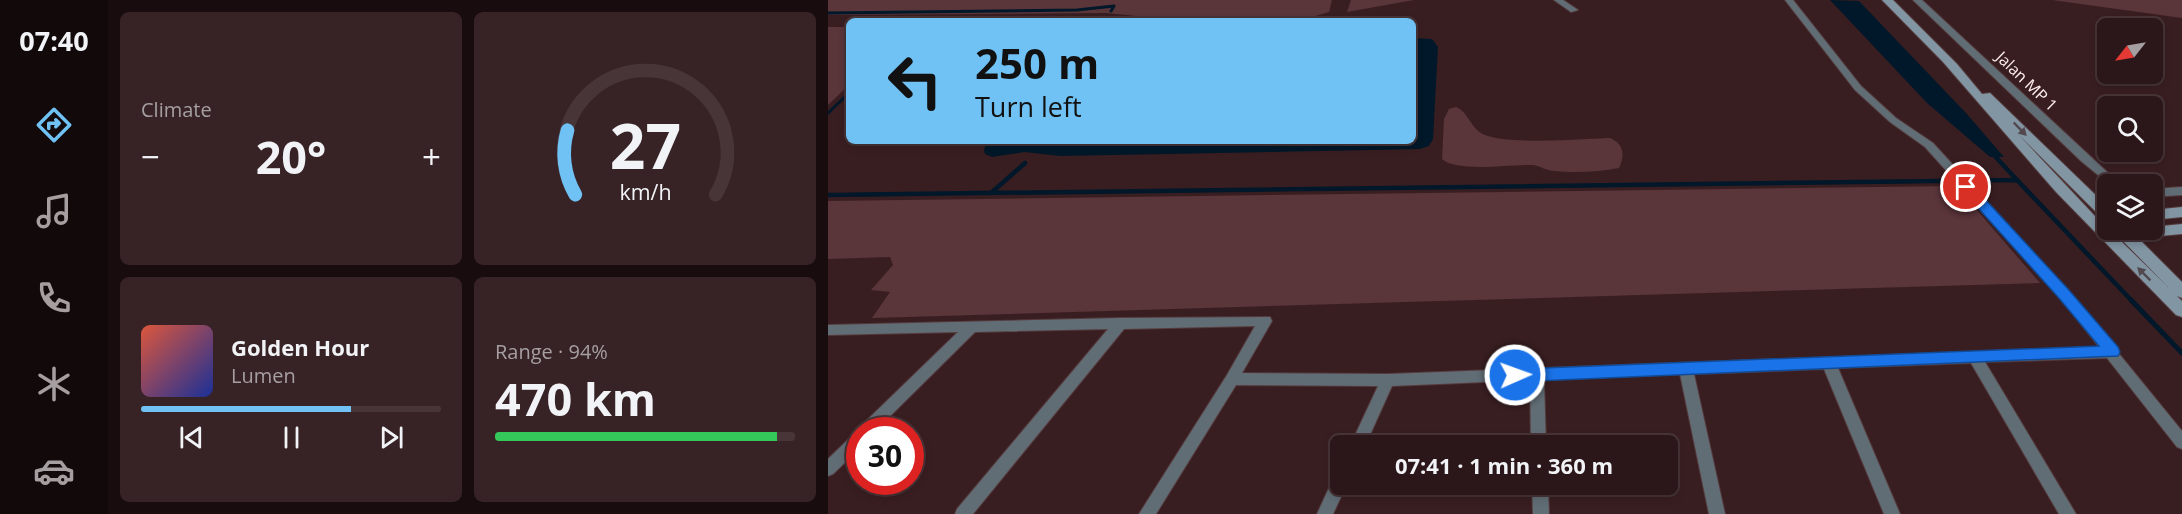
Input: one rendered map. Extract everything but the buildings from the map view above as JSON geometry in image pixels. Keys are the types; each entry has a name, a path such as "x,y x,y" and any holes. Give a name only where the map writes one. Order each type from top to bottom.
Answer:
{"main road":[{"path":"1887,0 2097,207"},
{"path":"1947,60 1986,109 2092,221 2097,223"},
{"path":"2066,176 2097,195"},
{"path":"2163,213 2182,212"},
{"path":"2092,221 2097,220"},
{"path":"2163,230 2182,229"},
{"path":"2162,272 2154,257 2153,242 2161,236 2182,229"},
{"path":"2124,240 2182,311"},
{"path":"2126,240 2182,292"}],"street":[{"path":"1558,0 1574,10"},
{"path":"1789,0 1858,88 1893,120 1929,145 2063,293 2182,442"},
{"name":"Jalan MP 1","path":"1917,0 2103,174"},
{"path":"2163,192 2182,191"},
{"path":"829,329 1265,321 1232,379 1147,514"},
{"path":"963,514 1121,323"},
{"path":"880,417 973,326"},
{"path":"1232,379 1388,380 2112,352"},
{"path":"1975,357 2068,514"},
{"path":"1829,363 1892,514"},
{"path":"1686,369 1717,514"},
{"path":"1537,374 1539,435"},
{"path":"1362,435 1388,380"},
{"path":"828,470 846,452"},
{"path":"1325,514 1334,495"},
{"path":"1540,495 1541,514"}],"shaded area":[{"path":"828,0 1332,0 1329,12 1312,17 1156,18 1106,13 828,15"},
{"path":"1351,0 1414,0 1347,12"},
{"path":"2052,0 2182,0 2182,18"},
{"path":"828,27 846,27 846,88 828,105"},
{"path":"1456,107 1464,112 1480,133 1496,138 1546,141 1610,138 1621,147 1621,163 1619,168 1579,172 1552,171 1533,165 1472,167 1450,163 1442,159 1444,119 1449,109"},
{"path":"1956,186 2040,283 872,318 890,292 871,290 893,265 890,257 828,259 828,201"}],"water":[{"path":"1830,0 1859,1 1966,113 2004,157 1990,157 1927,103"},
{"path":"1416,38 1432,39 1438,47 1433,139 1429,146 1420,149 1060,156 1025,152 992,157 985,154 986,144 1416,144"}],"waterway":[{"path":"828,13 1077,10 1114,6 1111,11"},
{"path":"828,113 846,96"},
{"path":"1992,153 2017,180"},
{"path":"991,193 1025,163"},
{"path":"991,193 2017,180"},
{"path":"2017,180 2133,302"},
{"path":"828,195 991,193"},
{"path":"2131,300 2182,353"}],"route":[{"path":"1515,375 2112,352 2088,321 1966,187"}]}
